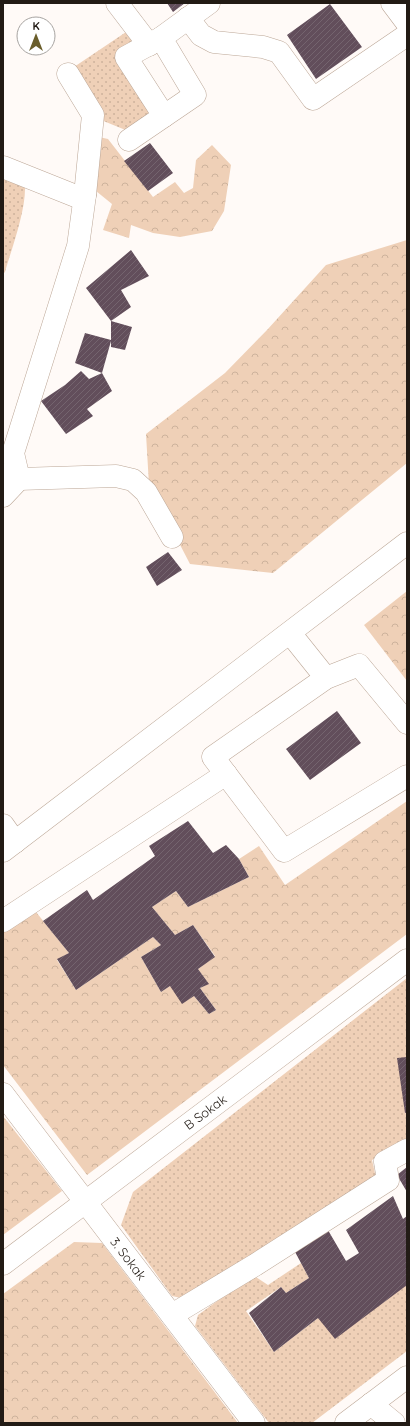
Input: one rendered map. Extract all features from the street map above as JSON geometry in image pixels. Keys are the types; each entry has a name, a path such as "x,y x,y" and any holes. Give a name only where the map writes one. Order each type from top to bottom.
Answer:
{"street":[{"path":"117,3 155,41 195,95 129,140"},
{"path":"164,116 126,57 155,41 209,3"},
{"path":"392,3 407,23"},
{"path":"188,18 201,36 214,42 263,47 279,52 313,99 407,35"},
{"path":"3,496 11,476 13,453 78,246 93,115 68,74"},
{"path":"3,167 78,197 85,195"},
{"path":"11,476 116,476 133,480 146,492 172,537"},
{"path":"7,839 290,633 407,543"},
{"path":"290,633 326,678"},
{"path":"407,723 359,664 326,678 213,757 284,851 407,776"},
{"path":"3,921 226,774"},
{"name":"B Sokak","path":"3,1264 407,960"},
{"name":"3. Sokak","path":"3,1094 254,1423"},
{"path":"172,1315 255,1265 388,1180 385,1162 407,1150"},
{"path":"346,1423 407,1377"},
{"path":"371,1404 394,1423"}],"green space":[{"path":"135,26 139,50 127,57 152,97 149,116 128,131 101,120 71,69"},
{"path":"99,137 108,139 153,197 175,182 184,193 193,188 196,160 212,145 231,165 224,211 212,231 180,237 153,233 131,225 129,238 103,230 112,204 96,191"},
{"path":"3,167 25,185 25,195 15,240 5,272 3,274"},
{"path":"407,240 407,463 273,573 190,564 149,485 146,434 225,373 267,330 326,265"},
{"path":"407,591 407,681 364,625"},
{"path":"407,801 407,934 87,1175 3,1065 3,929 36,912 69,953 57,960 76,990 153,937 161,945 141,957 161,992 170,986 194,996 209,1014 216,1010 200,988 208,984 198,969 215,956 193,925 175,935 152,907 176,891 188,907 249,877 239,859 259,846 285,885"},
{"path":"407,978 407,1138 372,1160 376,1178 181,1298 172,1296 121,1225 133,1192"},
{"path":"3,1116 62,1191 3,1235"},
{"path":"74,1242 102,1243 238,1423 3,1423 3,1294"},
{"path":"301,1263 309,1278 286,1293 281,1287 246,1311 274,1352 318,1318 407,1285 407,1351 312,1423 269,1423 195,1326 198,1315 253,1275 268,1285"}],"building":[{"path":"167,3 185,3 173,12"},
{"path":"330,4 362,47 316,79 287,35"},
{"path":"150,143 173,173 148,191 124,161"},
{"path":"131,250 149,276 121,290 131,307 111,321 86,288"},
{"path":"111,321 132,327 125,350 111,347 111,341 102,373 75,363 85,333 111,340"},
{"path":"81,371 89,379 102,373 112,391 87,409 93,416 66,434 41,401 65,385"},
{"path":"168,552 182,570 157,586 146,567"},
{"path":"337,711 361,743 310,780 286,749"},
{"path":"188,821 213,853 226,845 239,859 249,877 188,907 176,891 152,907 175,935 193,925 215,957 198,969 209,984 200,988 216,1010 209,1014 194,996 182,1004 170,986 161,992 141,957 161,945 153,937 76,990 57,959 69,953 43,921 87,890 93,900 155,856 149,846"},
{"path":"407,1057 407,1113 405,1113 397,1058"},
{"path":"407,1167 407,1192 397,1175"},
{"path":"393,1196 403,1219 407,1216 407,1285 335,1339 318,1318 274,1352 249,1313 281,1287 286,1293 309,1278 294,1250 325,1225 346,1261 359,1253 346,1230"}]}
